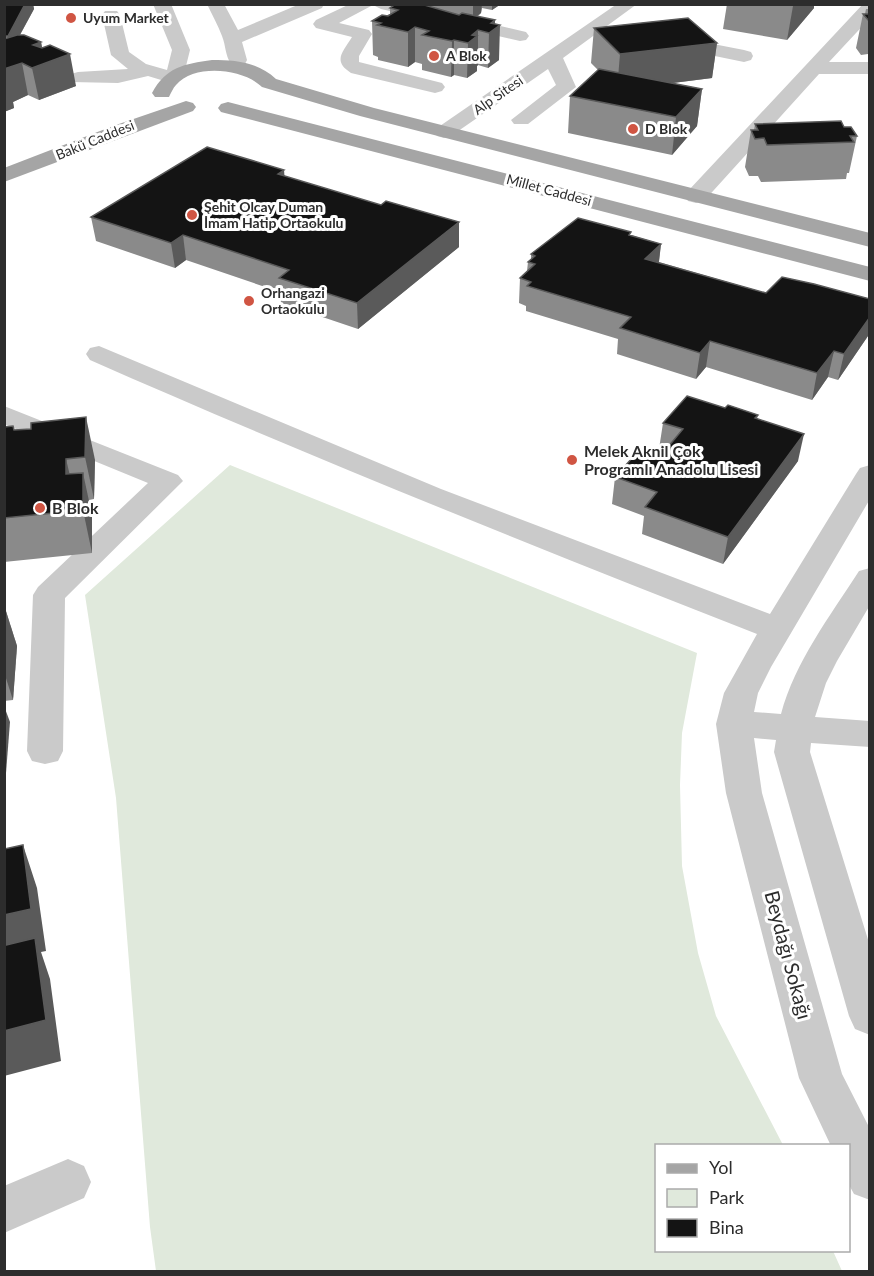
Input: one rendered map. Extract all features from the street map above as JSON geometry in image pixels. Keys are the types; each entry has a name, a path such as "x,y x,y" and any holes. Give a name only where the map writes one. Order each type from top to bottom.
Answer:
{"main road":[{"name":"Bakü Caddesi","path":"4,162 103,123 169,82 199,67 242,68"},
{"name":"Millet Caddesi","path":"242,68 261,74 269,83 444,132 870,240"},
{"name":"Millet Caddesi","path":"169,82 174,103 206,108 870,273"},
{"name":"Bakü Caddesi","path":"4,176 120,130 206,108 252,102 263,95 269,88 269,83"}],"street":[{"path":"111,15 120,54 133,65 169,82 181,50 162,4"},
{"path":"215,4 233,39 234,51 242,68"},
{"path":"233,39 316,4"},
{"path":"365,4 322,24 363,34 350,56 350,64 358,69 435,87"},
{"path":"381,4 520,36"},
{"name":"Alp Sitesi","path":"444,132 629,4"},
{"path":"696,196 870,7"},
{"path":"596,27 619,32"},
{"path":"653,38 744,56"},
{"path":"521,120 567,87 553,57"},
{"path":"814,68 870,68"},
{"path":"78,78 124,76 147,71"},
{"path":"758,130 782,129"},
{"path":"99,354 240,416 431,495 777,629"},
{"path":"4,414 168,481 49,595 45,751"},
{"name":"Beydağı Sokağı","path":"870,474 741,693 734,724 744,793 821,1078 870,1178"},
{"path":"870,579 820,660 793,727 792,752 870,1016"},
{"path":"734,724 870,734"},
{"path":"4,1210 68,1182"}],"green space":[{"path":"230,465 697,653 682,733 680,785 682,866 698,953 716,1016 782,1144 655,1144 655,1252 833,1252 842,1271 156,1271 150,1227 116,798 85,595"}],"building":[{"path":"4,4 25,4 8,36 4,36"},
{"path":"396,4 421,4 459,15 462,13 495,20 491,23 500,25 489,33 478,30 472,35 477,36 468,43 422,35 429,31 415,27 408,32 377,25 381,23 372,21 398,10 390,8"},
{"path":"863,14 870,14 870,21 869,21"},
{"path":"688,18 717,43 620,54 594,28"},
{"path":"24,35 41,42 33,45 42,48 50,45 70,54 32,68 22,63 4,69 4,39"},
{"path":"599,69 702,89 676,117 570,96"},
{"path":"841,121 844,127 851,127 857,136 850,136 854,142 767,145 764,138 755,139 751,130 758,130 755,124"},
{"path":"207,147 284,170 278,174 381,205 386,201 459,222 357,303 279,278 289,270 183,235 171,243 91,217"},
{"path":"578,218 631,232 629,235 661,244 645,259 766,293 782,277 814,284 870,299 870,317 844,354 834,351 817,373 710,341 700,353 620,328 631,317 527,286 531,282 520,278 535,264 528,262 535,256 531,254"},
{"path":"687,396 725,408 728,405 758,415 755,418 804,434 728,537 645,507 657,492 615,477 643,446 663,453 683,429 663,423"},
{"path":"86,417 85,457 66,459 66,474 83,473 83,510 4,518 4,427 13,426 14,430 31,429 31,423"},
{"path":"23,845 31,909 4,915 4,849"},
{"path":"4,930 6,945 35,938 46,1020 4,1031"}],"place":[{"name":"Uyum Market","path":"71,18"},
{"name":"A Blok","path":"434,56"},
{"name":"D Blok","path":"633,129"},
{"name":"Şehit Olcay Duman İmam Hatip Ortaokulu","path":"192,215"},
{"name":"Orhangazi Ortaokulu","path":"249,301"},
{"name":"Melek Aknil Çok Programlı Anadolu Lisesi","path":"572,460"},
{"name":"B Blok","path":"40,508"}]}
